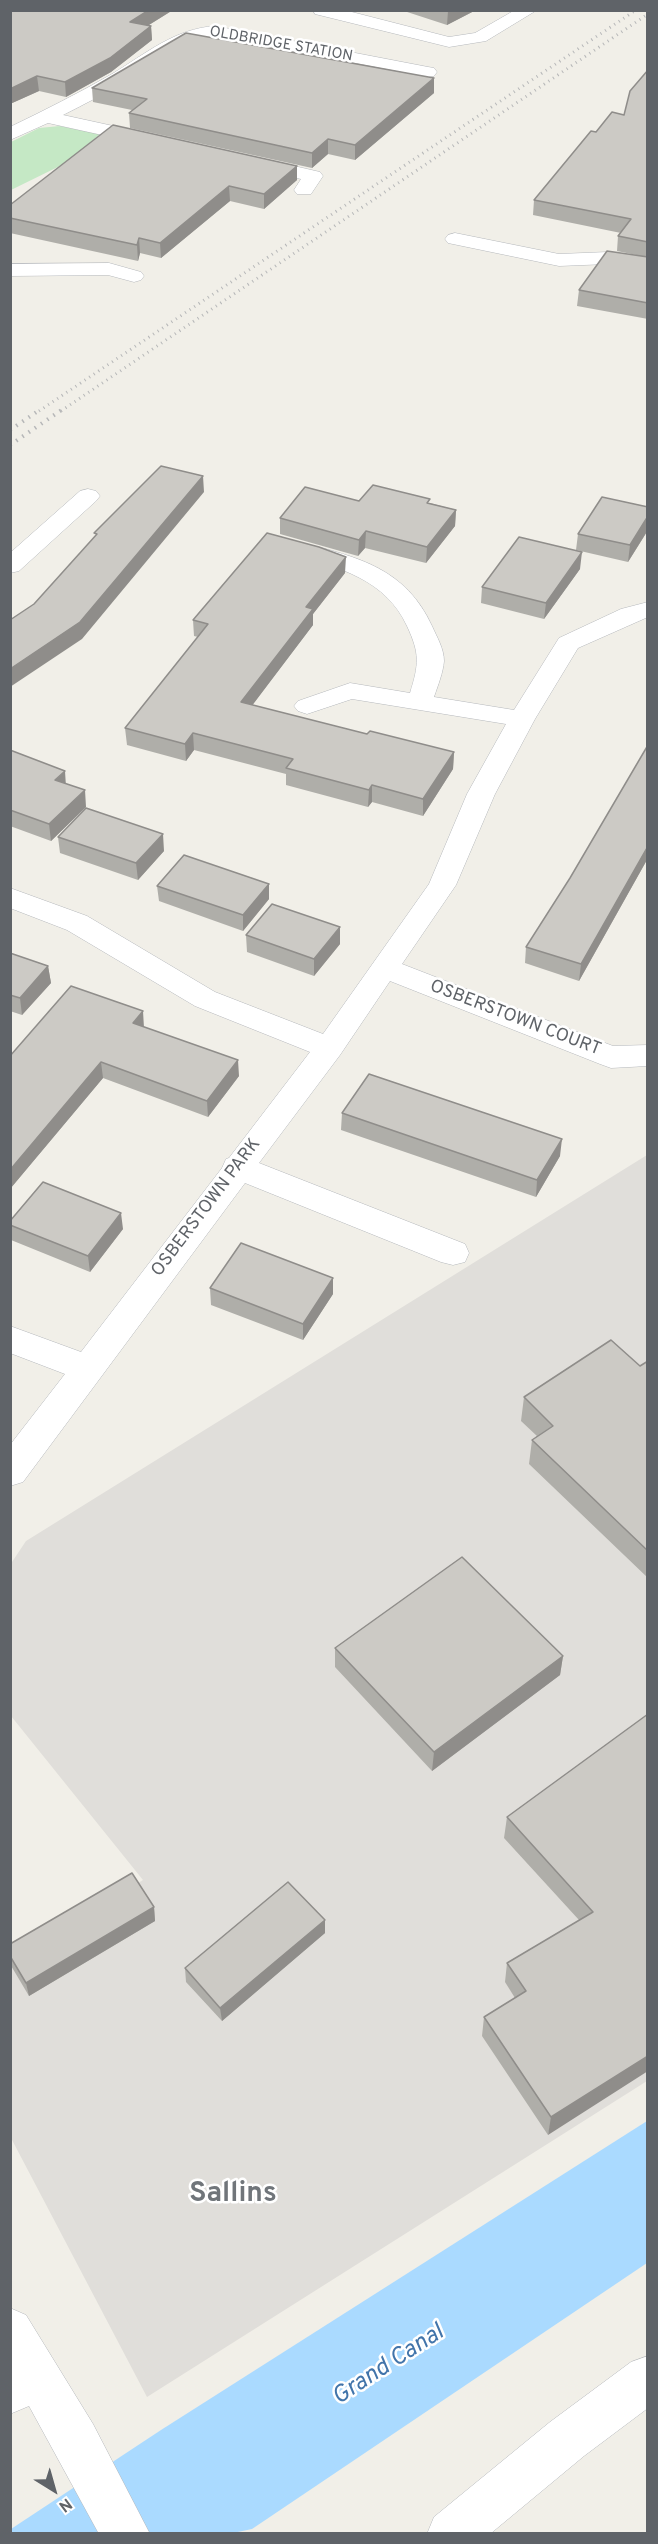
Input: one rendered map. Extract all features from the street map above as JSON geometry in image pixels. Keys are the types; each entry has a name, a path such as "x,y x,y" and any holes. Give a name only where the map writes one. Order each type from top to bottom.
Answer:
{"street":[{"path":"321,10 449,42 480,37 530,10"},
{"name":"OLDBRIDGE STATION","path":"10,135 122,76 179,39 202,31 248,37 428,72"},
{"path":"47,117 175,145"},
{"path":"232,158 313,176 304,190"},
{"path":"455,239 560,260 608,258 648,265"},
{"path":"10,270 109,269 134,276"},
{"path":"10,566 88,496"},
{"path":"283,545 349,562 372,573 391,586 407,602 420,626 432,658 420,702"},
{"name":"OSBERSTOWN PARK","path":"10,1472 237,1167 329,1048 442,885 481,795 522,719 568,643 630,614 648,609"},
{"path":"307,706 350,691 522,719"},
{"path":"10,897 77,923 205,999 329,1048"},
{"name":"OSBERSTOWN COURT","path":"384,968 611,1057 648,1055"},
{"path":"237,1167 453,1253"},
{"path":"10,1339 87,1368"},
{"path":"10,2331 23,2384 76,2441 126,2534"},
{"path":"451,2534 567,2439 648,2379"}],"shaded area":[{"path":"647,1155 647,2081 147,2397 11,2138 11,1960 143,1880 11,1716 10,1565 26,1541"}],"green space":[{"path":"60,126 100,134 70,161 11,190 11,142 39,128"}],"water":[{"name":"Grand Canal","path":"647,2121 647,2263 252,2529 228,2534 11,2534 11,2529 161,2430"}],"building":[{"path":"10,10 149,10 130,22 151,26 110,58 65,82 37,76 10,89"},
{"path":"186,33 434,78 355,145 328,139 312,153 129,113 147,99 92,88"},
{"path":"648,70 648,242 618,236 631,219 534,200 591,131 596,132 612,112 624,115 630,91"},
{"path":"113,125 297,166 264,194 229,186 160,243 139,238 137,245 10,218 10,205"},
{"path":"607,251 648,257 648,303 579,290"},
{"path":"161,466 203,476 80,622 10,669 10,620 34,604 97,534 94,533"},
{"path":"373,485 430,499 427,503 456,510 427,547 366,531 359,540 280,518 305,487 359,501"},
{"path":"602,497 648,507 648,516 630,545 578,534"},
{"path":"267,533 346,557 306,607 313,609 241,702 367,734 370,731 454,752 423,799 372,785 369,790 286,768 293,759 193,733 185,744 125,728 208,624 193,620"},
{"path":"519,537 582,552 546,603 482,587"},
{"path":"648,745 648,846 581,964 526,947 570,878"},
{"path":"10,750 65,771 55,780 85,790 49,824 10,810"},
{"path":"86,808 163,834 136,863 58,837"},
{"path":"184,855 269,884 243,915 157,886"},
{"path":"272,904 340,927 314,959 246,935"},
{"path":"10,953 48,966 20,998 10,995"},
{"path":"71,986 143,1011 133,1023 238,1060 207,1101 101,1062 10,1170 10,1056"},
{"path":"369,1074 562,1139 537,1180 342,1113"},
{"path":"43,1182 121,1213 88,1256 10,1225 10,1221"},
{"path":"241,1243 333,1278 303,1324 210,1288"},
{"path":"611,1340 640,1366 648,1361 648,1551 532,1440 553,1426 524,1397"},
{"path":"462,1557 563,1656 434,1752 335,1648"},
{"path":"648,1714 648,2056 551,2117 484,2017 526,1991 507,1963 593,1912 507,1817"},
{"path":"132,1873 154,1907 26,1983 10,1956 10,1944"},
{"path":"288,1882 325,1920 220,2008 185,1968"}],"railway":[{"path":"39,411 636,10"},
{"path":"61,411 648,14"},
{"path":"10,430 41,409"},
{"path":"10,445 63,409"}],"district":[{"name":"Sallins","path":"233,2195"}]}
